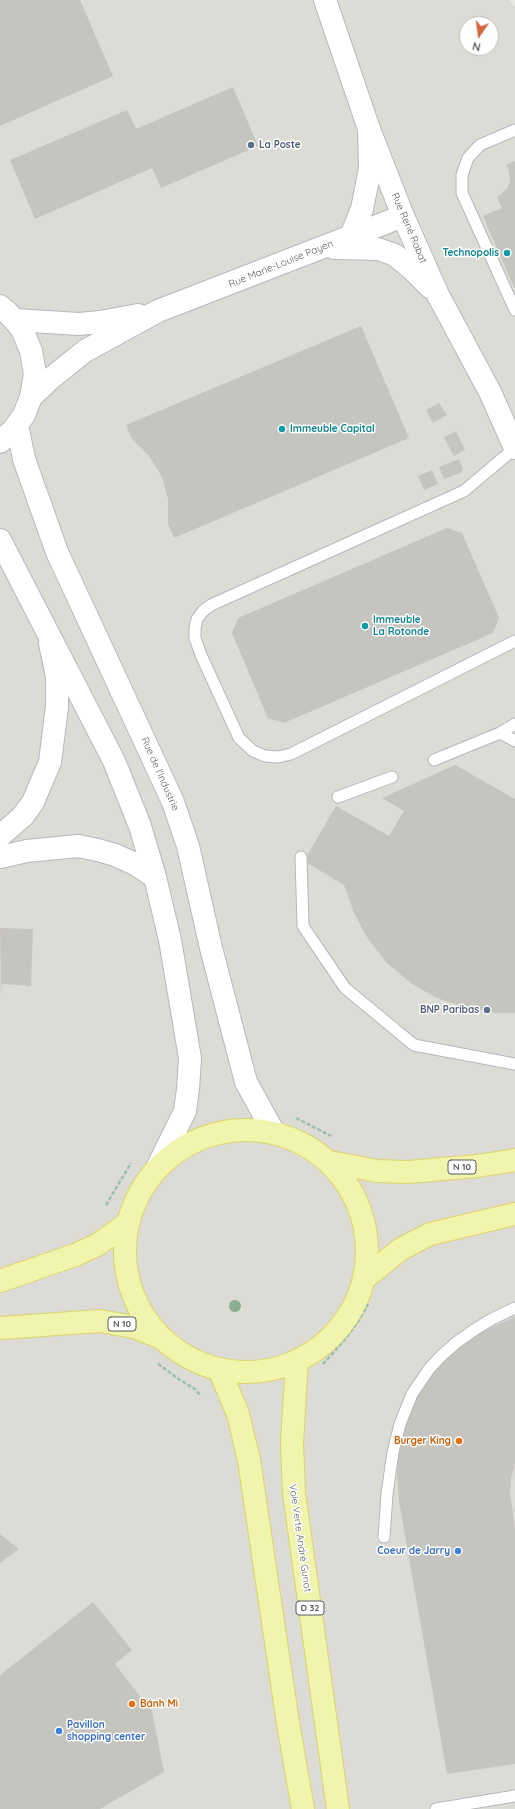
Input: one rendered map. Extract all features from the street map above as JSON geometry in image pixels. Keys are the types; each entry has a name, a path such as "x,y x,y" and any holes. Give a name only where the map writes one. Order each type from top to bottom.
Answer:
{"main road":[{"path":"368,1288 368,1246 363,1215 350,1187 330,1162 304,1144 274,1133 242,1130 224,1131 182,1148 157,1168 139,1194 128,1223 125,1255 130,1286 143,1315 164,1339 189,1358 219,1369 251,1372 282,1366 297,1360 336,1334 368,1288 401,1249 430,1234 515,1214"},
{"name":"N 10","path":"330,1162 377,1171 408,1172 477,1166 515,1160"},
{"path":"0,1281 75,1255 97,1245 128,1223"},
{"name":"N 10","path":"0,1328 100,1321 134,1327 164,1339"},
{"name":"Voie Verte André Gunot","path":"297,1360 292,1443 294,1494 338,1809"},
{"path":"219,1369 238,1414 246,1446 303,1809"}],"street":[{"name":"Rue René Rabat","path":"325,0 369,129 403,216 438,295 490,392 515,448"},
{"path":"351,236 362,209 370,169 369,129"},
{"name":"Rue Marie-Louise Payen","path":"32,397 50,379 85,351 158,311 403,216"},
{"path":"321,249 378,249 394,255 413,270 438,295"},
{"name":"Rue Marie-Louise Payen","path":"7,313 86,323 100,322 158,311"},
{"path":"0,442 17,425 24,415 32,397 35,374 31,351 22,330 7,313"},
{"name":"Rue de l'Industrie","path":"17,425 24,460 57,552 173,802 188,846 211,948 246,1082 274,1133"},
{"path":"0,540 114,762 140,826 155,877 170,940 190,1058 185,1111 157,1168"},
{"path":"0,836 23,816 33,802 50,762 57,707 57,677 47,630"},
{"path":"0,857 27,851 78,846 114,855 135,864 155,877"}],"lane":[{"path":"515,130 480,145 468,158 462,175 462,193 515,310"},
{"path":"515,448 464,491 211,605 203,611 197,619 195,628 195,638 201,655 239,738 253,751 265,756 278,757 291,754 515,641"},
{"path":"434,760 500,733 515,724"},
{"path":"500,733 515,741"},
{"path":"338,797 392,777"},
{"path":"301,857 303,926 345,988 414,1045 515,1064"},
{"path":"384,1537 388,1489 396,1439 415,1388 441,1356 457,1342 492,1318 515,1308"},
{"path":"436,1809 515,1796"}],"path":[{"path":"295,1117 338,1140"},
{"path":"102,1212 133,1162"},
{"path":"320,1368 343,1342 359,1320 368,1288"},
{"path":"155,1362 195,1389 203,1398"}],"shaded area":[{"path":"0,0 509,0 515,7 515,1809 0,1809"}],"building":[{"path":"0,0 80,0 113,76 0,126"},
{"path":"233,87 258,146 161,188 152,168 35,219 10,160 127,110 136,129"},
{"name":"Technopolis","path":"515,161 515,290 483,216 502,208 497,197 507,189 510,182 509,171 506,165"},
{"name":"Immeuble Capital","path":"361,326 409,438 174,538 168,524 168,499 162,477 150,457 132,439 126,425"},
{"path":"439,403 447,415 433,423 426,410"},
{"path":"456,431 465,450 454,456 444,437"},
{"path":"459,459 463,469 462,472 444,479 439,467"},
{"path":"432,470 438,484 424,490 418,476"},
{"name":"Immeuble La Rotonde","path":"447,528 462,533 499,618 493,633 284,723 268,718 232,633 238,618"},
{"path":"455,765 515,799 515,1013 496,1013 466,1008 437,998 412,984 387,963 368,939 354,913 344,885 304,861 336,806 389,836 404,811 382,798"},
{"path":"0,928 33,929 31,986 2,984 1,994"},
{"name":"Coeur de Jarry","path":"515,1317 515,1464 511,1479 510,1493 515,1527 515,1764 447,1774 399,1501 397,1471 401,1436 413,1404 430,1375 454,1350 482,1331"},
{"path":"0,1534 19,1549 0,1563"},
{"path":"93,1602 132,1650 115,1664 149,1708 151,1706 164,1772 100,1809 0,1809 0,1675"}],"place":[{"name":"La Poste","path":"251,145"},
{"name":"Technopolis","path":"507,253"},
{"name":"Immeuble Capital","path":"282,429"},
{"name":"Immeuble La Rotonde","path":"365,626"},
{"name":"BNP Paribas","path":"487,1010"},
{"name":"Burger King","path":"459,1441"},
{"name":"Coeur de Jarry","path":"458,1551"},
{"name":"Bánh Mì","path":"132,1704"},
{"name":"Pavillon shopping center","path":"59,1731"}]}
